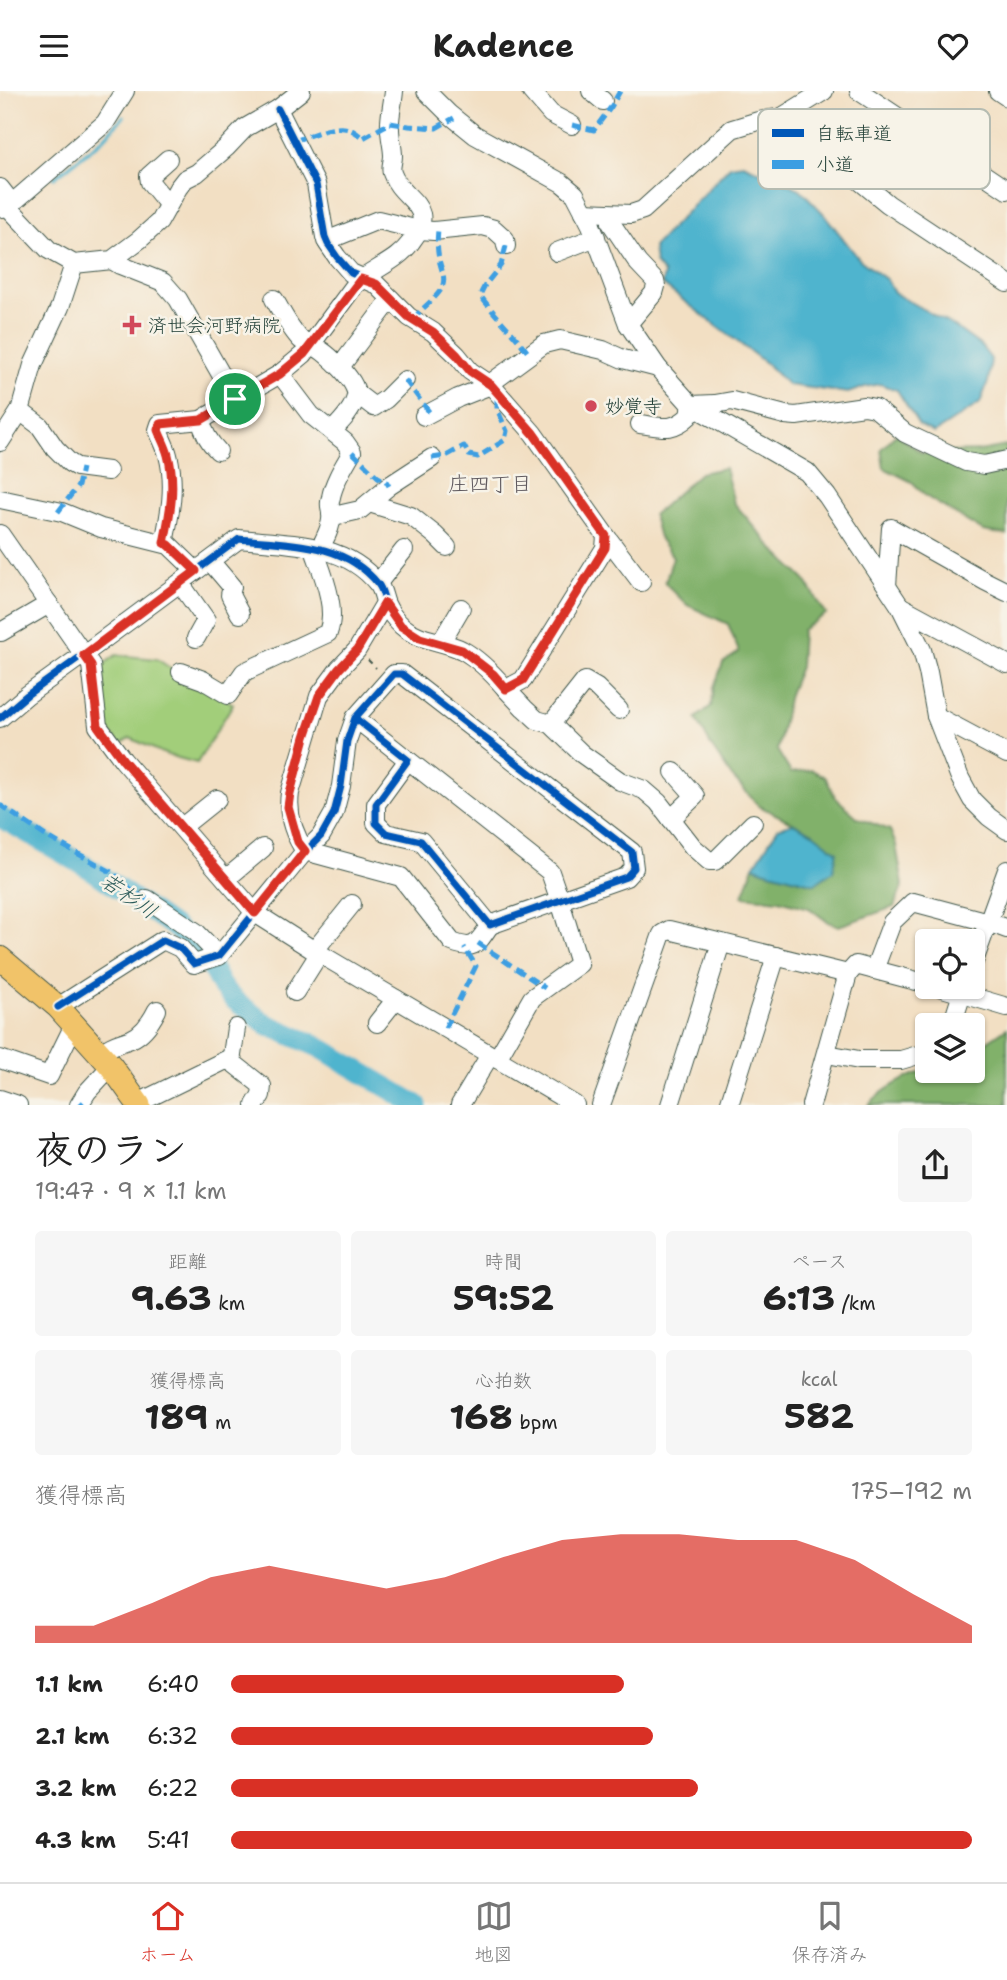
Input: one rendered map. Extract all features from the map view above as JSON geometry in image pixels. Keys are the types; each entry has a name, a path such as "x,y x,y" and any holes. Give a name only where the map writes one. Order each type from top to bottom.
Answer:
{"main road":[{"path":"0,958 58,1007 106,1060 138,1104"}],"street":[{"path":"5,207 105,123 124,91"},
{"path":"0,188 5,207 49,250 74,264 112,260 159,222 185,179 197,173 245,128 278,109 301,91"},
{"path":"164,543 172,493 168,455 158,430 160,424 201,420 280,374 310,345 361,279 391,261 410,244 419,230 421,211 416,202 400,188 391,171 393,155 390,123 394,91"},
{"path":"426,91 475,135 562,183 575,194 596,237 628,324 658,369 691,405 807,472 827,496 900,606 922,650 936,716 951,759 972,800 1007,830"},
{"path":"531,91 551,114 572,125"},
{"path":"795,109 824,91"},
{"path":"859,91 886,109"},
{"path":"998,91 1007,97"},
{"path":"278,109 316,184 327,241 351,273 376,284 409,317 433,332 470,371 491,385 533,433 641,582"},
{"path":"584,212 631,214 643,210 732,129 758,121"},
{"path":"168,159 149,176 150,182 168,204"},
{"path":"990,179 1007,190"},
{"path":"870,189 1007,283"},
{"path":"611,214 611,223 656,286 654,293 628,324"},
{"path":"327,241 378,221 433,231 483,226 494,229 505,239 506,246"},
{"path":"557,252 596,237"},
{"path":"112,260 163,282 171,291 235,399"},
{"path":"0,442 19,411 33,365 60,307 74,264"},
{"path":"274,299 302,342 316,347 340,367 355,386 357,394 374,407 405,380"},
{"path":"340,367 391,299"},
{"path":"424,416 491,385 544,344 560,340 603,350 658,369"},
{"path":"181,672 203,680 228,695 244,672 328,633 331,625 328,587 316,555 326,540 331,495 352,452 345,442 312,415 280,374"},
{"path":"332,431 346,416 357,394"},
{"path":"691,405 732,401 796,416 864,406 876,408 905,433 966,462 984,465 1007,460"},
{"path":"640,424 671,428 690,416 691,405"},
{"path":"19,411 40,426 55,448 70,463 77,467 108,471"},
{"path":"201,420 211,444 218,451"},
{"path":"331,513 349,514 360,510 389,486 432,458"},
{"path":"0,499 62,513 101,528 169,545 232,587 230,595 240,614"},
{"path":"369,503 411,516 447,547"},
{"path":"887,586 891,528 1007,592"},
{"path":"0,534 7,559 49,604 91,665 98,726 123,760 255,913 575,1105"},
{"path":"506,689 523,680 605,548 606,536"},
{"path":"0,718 27,695 239,539 320,548 344,556 360,566 378,583 385,603 401,626 420,638 462,650 493,674 537,720 551,724 582,754 620,781 644,790 658,802 693,847 709,861 715,861 752,823"},
{"path":"378,583 404,549"},
{"path":"180,583 206,620 196,638"},
{"path":"58,1007 163,940 180,948 194,964 219,956 305,851 321,836 334,813 341,786 346,741 355,718 394,674 402,674 632,852 634,867 626,877 490,925 478,943 472,947 464,947 452,942 401,877 305,851 298,842 288,807 319,696 357,650 385,603"},
{"path":"1,632 49,604"},
{"path":"900,606 1007,664"},
{"path":"441,642 461,608"},
{"path":"551,724 586,681 619,710"},
{"path":"936,716 1007,754"},
{"path":"355,718 550,872 579,964 532,998 460,1105"},
{"path":"408,760 376,804 376,823 386,834 421,841 490,925"},
{"path":"671,819 695,796 674,772"},
{"path":"182,827 217,799"},
{"path":"226,879 263,848"},
{"path":"985,930 1007,870"},
{"path":"147,899 196,932 219,956"},
{"path":"874,970 892,922 913,902 1007,929"},
{"path":"295,992 317,952 352,904"},
{"path":"601,1105 662,934 669,930 848,974"},
{"path":"674,1104 720,943"},
{"path":"729,1105 776,956"},
{"path":"811,1105 848,974 856,965 915,981"},
{"path":"985,998 1007,1007"},
{"path":"377,1023 396,999"},
{"path":"79,1105 106,1060 111,1045 139,1035 157,1010"},
{"path":"0,1059 49,1076 74,1025"},
{"path":"232,1062 236,1028"},
{"path":"827,1054 859,1060 901,1060 915,1056"},
{"path":"138,1104 228,1059 262,1086 261,1095 255,1105"},
{"path":"0,1099 18,1105"}],"path":[{"path":"357,650 389,680"}],"green space":[{"path":"896,434 922,453 979,451 1007,446 1007,535 983,531 927,497 912,482 884,468 881,449"},
{"path":"725,468 734,503 775,551 805,580 826,614 802,630 800,667 789,694 777,750 791,773 812,770 825,777 836,798 858,818 890,830 896,845 903,885 894,907 839,926 828,922 809,908 779,900 743,896 754,866 815,884 813,833 759,806 732,777 696,718 711,706 714,687 723,663 739,652 728,624 687,605 665,583 673,557 659,538 653,515 700,473"},
{"path":"116,655 157,659 182,676 202,683 233,704 197,763 167,755 130,738 120,745 104,724 99,668"},
{"path":"1007,1028 1007,1105 869,1105 887,1089 915,1075 915,1083 985,1083 985,1043"}],"water":[{"path":"743,164 758,171 758,189 800,189 860,260 887,280 894,293 955,327 981,346 991,359 988,382 980,403 934,433 919,425 897,390 880,384 848,393 788,385 768,365 662,284 664,274 655,263 653,247 730,166"},
{"path":"793,823 813,833 837,852 833,871 815,884 754,866 778,828"}],"waterway":[{"path":"54,178 101,141 123,117"},
{"name":"若杉川","path":"0,817 92,870 174,927 204,953 221,986 233,999 266,1024 319,1047 417,1105"}],"marked path":[{"path":"572,125 594,130 620,91"},
{"path":"294,141 336,128 349,129 363,138 390,123 436,128 454,118"},
{"path":"413,319 437,295 444,283 438,252 438,230"},
{"path":"506,246 501,265 480,295 529,354"},
{"path":"405,380 430,413"},
{"path":"432,458 446,456 464,446 469,455 478,457 505,440 507,431 497,409 497,393"},
{"path":"352,452 389,486"},
{"path":"58,512 78,486 82,468"},
{"path":"0,805 44,835 113,873 134,892 147,899"},
{"path":"478,943 545,988"},
{"path":"445,1028 476,966 464,947"},
{"path":"80,1102 83,1105"}],"cycle path":[{"path":"0,718 27,695 239,539 296,544 349,560 365,570 378,584 389,610 402,626 423,638 468,654 506,689 523,680 605,548 606,536 533,433 491,385 470,371 433,332 409,317 376,284 351,273 337,257 325,237 316,184 278,109"},
{"path":"58,1007 163,940 180,948 194,964 219,956 301,856 321,836 334,813 347,741 355,718 394,674 402,674 632,852 634,868 626,877 490,925 421,841 386,833 376,823 376,804 408,760 355,718"}],"place":[{"name":"済世会河野病院","path":"132,325"},
{"name":"妙覚寺","path":"591,406"}],"district":[{"name":"庄四丁目","path":"490,484"}],"route":[{"path":"361,279 376,284 409,317 433,332 470,371 491,385 533,433 606,536 605,548 523,680 506,689 493,674 462,650 420,638 401,626 385,603 357,650 319,696 305,737 288,807 298,842 305,851 255,913 123,760 98,726 91,665 84,655 196,571 164,543 172,493 168,455 158,430 160,424 201,420 235,399 280,374 304,354 361,279"}]}
